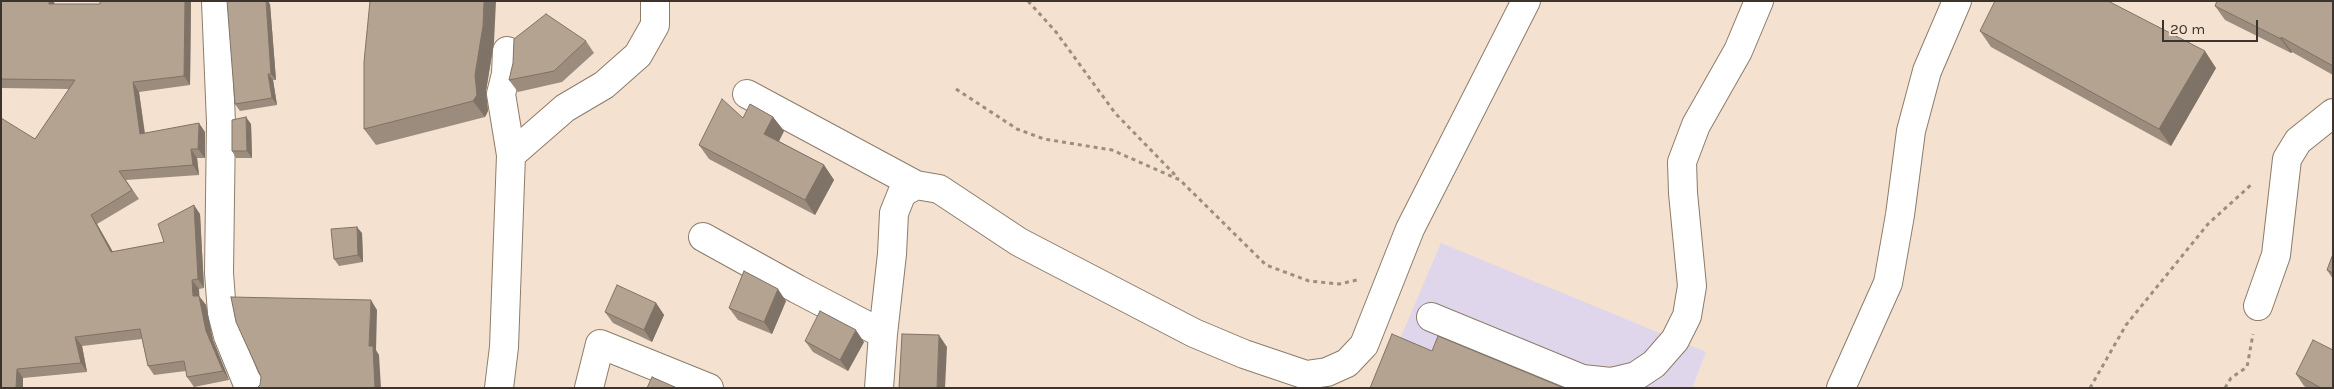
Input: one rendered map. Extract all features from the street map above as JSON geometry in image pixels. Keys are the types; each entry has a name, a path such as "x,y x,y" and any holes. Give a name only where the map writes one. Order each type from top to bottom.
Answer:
{"street":[{"path":"216,1 221,123 220,273 222,313 228,336 246,380 252,388"},
{"path":"511,155 565,108 604,85 638,56 655,25 656,1"},
{"path":"747,94 916,185 939,189 1019,242 1194,333 1244,354 1306,375 1327,372 1347,363 1364,345 1410,229 1526,1"},
{"path":"1431,317 1582,379 1611,382 1636,376 1654,364 1675,340 1687,316 1692,286 1682,162 1696,125 1738,51 1759,1"},
{"path":"1841,388 1888,283 1900,215 1911,131 1927,71 1957,1"},
{"path":"499,388 504,337 511,155 501,94 506,74 507,51"},
{"path":"2258,306 2276,256 2287,159 2298,141 2333,113"},
{"path":"879,388 892,254 894,213 902,193 916,185"},
{"path":"703,236 796,289 883,334"},
{"path":"589,388 600,344 709,388"}],"path":[{"path":"1028,1 1056,32 1115,113 1266,265 1309,281 1339,284 1394,270"},
{"path":"956,89 1017,129 1044,139 1112,150 1180,180"},
{"path":"2090,388 2126,325 2208,224 2261,176 2287,159"},
{"path":"2225,388 2231,378 2247,367 2258,306"}],"shaded area":[{"path":"1441,243 1706,352 1692,388 1379,388"}],"building":[{"path":"1,1 49,1 49,4 100,4 100,1 185,1 184,76 133,82 140,134 199,123 198,149 191,149 193,165 119,171 132,190 91,215 111,252 164,242 158,224 194,205 198,279 192,280 193,296 199,296 206,331 223,371 187,377 184,361 148,366 140,329 75,337 81,363 17,369 16,388 1,388 1,118 35,139 75,80 1,79"},
{"path":"227,1 266,1 271,74 268,74 272,98 235,104"},
{"path":"370,1 484,1 483,26 475,75 477,95 473,101 364,129 364,62"},
{"path":"1995,1 2108,1 2205,51 2159,129 1980,31"},
{"path":"2217,1 2333,1 2333,66 2281,37 2281,39 2215,6"},
{"path":"546,14 586,41 554,71 509,80 513,63 514,39"},
{"path":"722,99 743,118 750,104 773,117 764,134 824,165 805,200 699,145"},
{"path":"246,117 247,151 232,151 232,120"},
{"path":"357,227 358,255 334,259 331,229"},
{"path":"2333,254 2333,273 2327,270"},
{"path":"744,271 778,289 764,322 729,308"},
{"path":"617,285 656,303 644,330 605,312"},
{"path":"231,297 371,300 369,346 373,346 375,388 257,388 260,385 261,377 236,322"},
{"path":"820,311 856,330 840,360 805,341"},
{"path":"902,334 939,335 937,388 899,388"},
{"path":"1392,334 1432,351 1438,336 1564,388 1370,388"},
{"path":"2313,340 2333,350 2333,388 2321,388 2296,374"},
{"path":"652,377 677,388 647,388"}]}
